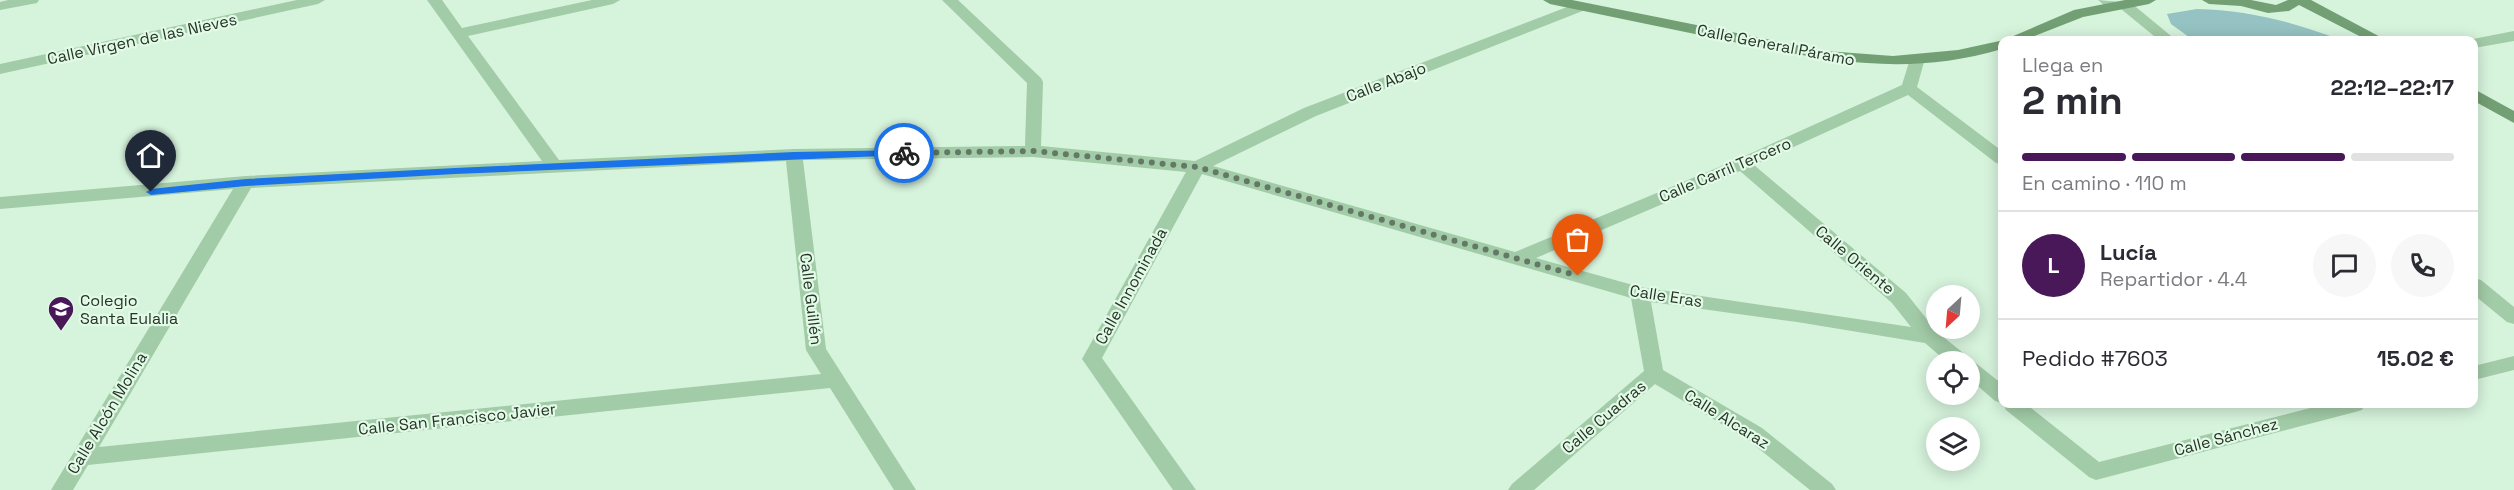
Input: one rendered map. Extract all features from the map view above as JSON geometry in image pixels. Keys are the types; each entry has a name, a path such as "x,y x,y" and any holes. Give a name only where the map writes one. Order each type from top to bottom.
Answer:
{"street":[{"path":"0,6 32,0"},
{"name":"Calle Virgen de las Nieves","path":"0,69 318,0"},
{"path":"434,0 554,166"},
{"path":"459,33 612,0"},
{"path":"949,0 1035,82 1033,151"},
{"name":"Calle General Páramo","path":"1550,0 1826,56 1871,62 1916,62 1982,51 1998,45"},
{"path":"2022,36 2079,13 2116,4 2149,0"},
{"path":"2209,0 2240,1 2278,9 2288,7 2298,0 2370,36"},
{"path":"2116,4 2162,36"},
{"name":"Calle Abajo","path":"1197,167 1310,112 1580,7"},
{"path":"2478,42 2514,36"},
{"path":"1916,62 1909,88 1998,156"},
{"name":"Calle Carril Tercero","path":"1515,259 1742,164 1909,88"},
{"path":"2478,96 2514,118"},
{"name":"Calle Eras","path":"0,203 246,182 554,166 794,155 1033,151 1197,167 1640,294 1797,315 1926,336"},
{"name":"Calle Guillén","path":"794,155 816,350 905,490"},
{"name":"Calle Oriente","path":"1742,164 1899,298 1926,332"},
{"name":"Calle Innominada","path":"1185,490 1092,359 1197,167"},
{"name":"Calle Alcón Molina","path":"62,490 246,182"},
{"path":"2478,288 2514,317"},
{"name":"Calle Cuadras","path":"1519,490 1654,374 1640,294"},
{"name":"Calle Oriente","path":"1932,339 1947,351"},
{"path":"2478,372 2514,363"},
{"name":"Calle Alcaraz","path":"1654,374 1755,434 1825,490"},
{"path":"1980,376 1998,392"},
{"name":"Calle San Francisco Javier","path":"80,458 835,380"},
{"name":"Calle Sánchez","path":"2018,408 2096,471 2323,408"}],"shaded area":[{"path":"2197,9 2234,12 2270,18 2328,36 2188,36 2171,24 2167,14"}],"way so far":[{"path":"904,153 1033,151 1197,167 1578,276"}],"place":[{"name":"Colegio Santa Eulalia","path":"61,332"}],"route":[{"path":"151,192 246,182 455,171 794,155 904,153"}]}
